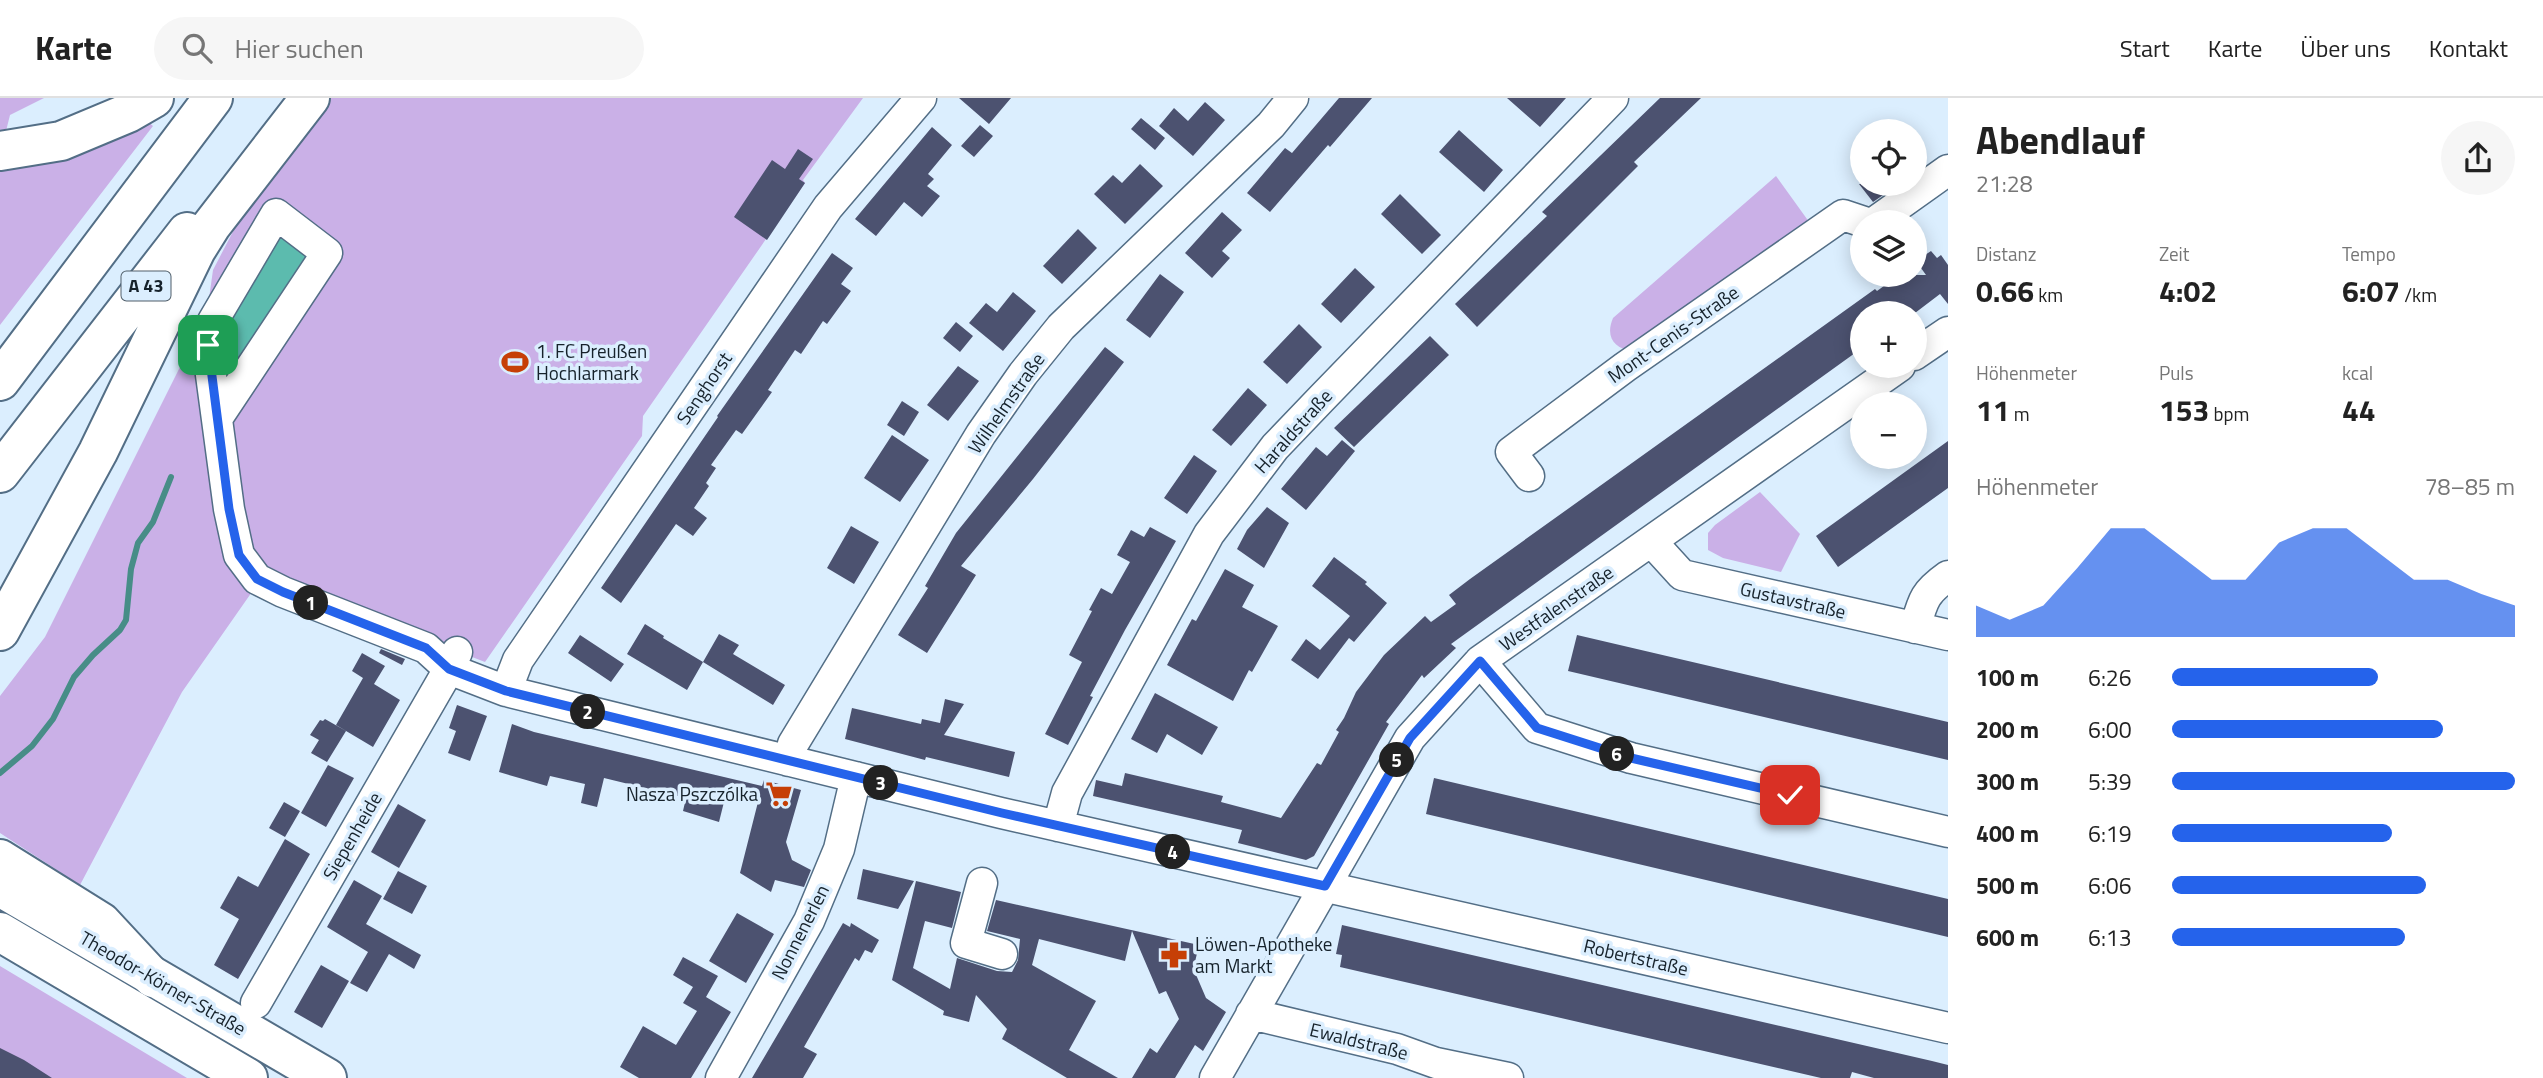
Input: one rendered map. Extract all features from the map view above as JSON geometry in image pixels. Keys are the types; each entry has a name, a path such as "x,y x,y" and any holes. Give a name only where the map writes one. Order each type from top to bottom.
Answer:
{"main road":[{"path":"0,151 61,141 128,113 154,98"},
{"path":"0,381 212,98"},
{"name":"A 43","path":"0,473 291,98"},
{"path":"0,631 98,452 196,250 211,226 310,98"},
{"path":"0,859 101,922 153,978"},
{"name":"Theodor-Körner-Straße","path":"0,887 327,1078"},
{"name":"Theodor-Körner-Straße","path":"0,932 248,1078"}],"street":[{"name":"Senghorst","path":"506,691 518,660 820,219 901,118 921,98"},
{"name":"Wilhelmstraße","path":"789,761 793,744 800,732 981,433 1023,374 1061,327 1270,125 1293,98"},
{"name":"Haraldstraße","path":"1058,826 1067,793 1209,534 1239,492 1275,447 1613,98"},
{"path":"1892,210 1948,170"},
{"path":"218,417 327,253 276,214 213,321 208,345 229,509 239,555 257,579 283,592 426,648 450,667"},
{"name":"Mont-Cenis-Straße","path":"1529,476 1511,452 1625,367 1843,215 1850,217"},
{"path":"1927,346 1948,332"},
{"name":"Westfalenstraße","path":"1215,1078 1410,738 1480,661 1883,378"},
{"name":"Gustavstraße","path":"1651,541 1682,575 1948,635"},
{"path":"1915,628 1923,599 1935,585 1948,576"},
{"path":"406,657 450,667"},
{"path":"1480,661 1537,728 1631,758 1948,832"},
{"name":"Robertstraße","path":"450,667 506,691 1058,826 1948,1028"},
{"name":"Siepenheide","path":"256,1003 450,667"},
{"name":"Nonnenerlen","path":"721,1078 810,921 839,849 856,777"},
{"path":"982,883 966,943 1002,954"},
{"name":"Ewaldstraße","path":"1251,1014 1397,1049 1436,1063 1508,1078"}],"shaded area":[{"path":"0,98 44,98 10,115 4,139 0,140"},
{"path":"326,98 863,98 803,180 805,183 643,416 642,436 485,662 283,584 254,589 182,692 80,885 0,833 0,696 45,637 207,313 213,270 239,220"},
{"path":"146,120 153,126 0,325 0,165"},
{"path":"1776,176 1812,226 1633,351 1616,345 1610,331 1613,318"},
{"path":"278,225 311,251 236,367 219,357 214,333"},
{"path":"1760,492 1800,534 1781,572 1723,558 1708,550 1708,533 1715,525"},
{"path":"0,966 187,1078 0,1078"}],"building":[{"path":"959,98 1011,98 989,124"},
{"path":"1339,98 1372,98 1270,212 1247,193 1285,148 1292,153"},
{"path":"1507,98 1566,98 1540,127"},
{"path":"1660,98 1701,98 1634,162 1638,166 1477,327 1455,304 1547,216 1542,212"},
{"path":"1205,102 1225,120 1193,156 1159,126 1174,108 1188,121"},
{"path":"1141,118 1165,138 1155,150 1131,129"},
{"path":"980,125 993,136 974,157 961,146"},
{"path":"932,127 952,145 928,174 934,179 927,186 940,196 922,217 904,202 876,236 855,219"},
{"path":"1459,130 1503,170 1484,192 1439,152"},
{"path":"798,149 813,159 799,179 805,183 767,240 734,217 772,160 785,169"},
{"path":"1140,164 1163,186 1125,224 1094,194 1113,175 1122,183"},
{"path":"1400,194 1441,235 1422,254 1381,214"},
{"path":"1868,196 1882,196 1873,202"},
{"path":"1222,212 1242,230 1222,251 1230,258 1212,278 1185,253"},
{"path":"1078,229 1097,248 1062,284 1043,266"},
{"path":"1931,251 1937,258 1941,255 1948,265 1948,304 1940,294 1927,304 1927,301 1858,301 1882,287 1927,287 1927,254"},
{"path":"832,253 853,268 841,284 851,291 827,324 823,321 801,354 795,350 768,390 772,392 742,434 736,430 711,465 716,468 706,483 709,486 694,508 707,518 693,536 676,524 621,603 601,588 717,416"},
{"path":"1355,268 1375,287 1341,323 1321,304"},
{"path":"1160,274 1184,292 1150,338 1126,320"},
{"path":"1013,292 1036,311 1003,351 969,323 986,303 997,312"},
{"path":"1850,307 1850,357 1451,644 1456,648 1424,678 1422,675 1386,722 1389,724 1314,856 1306,860 1238,843 1242,830 1093,796 1096,780 1122,786 1125,773 1223,796 1221,802 1281,818 1317,763 1321,765 1356,692 1384,655 1425,616 1431,622 1456,604 1449,595"},
{"path":"956,322 973,336 960,352 943,338"},
{"path":"1299,324 1322,347 1287,384 1263,362"},
{"path":"1430,336 1449,355 1354,447 1334,428"},
{"path":"1105,347 1124,362 961,566 976,575 927,653 898,635 928,588 925,586 956,533"},
{"path":"958,366 979,381 948,421 927,405"},
{"path":"1248,388 1267,405 1231,446 1212,430"},
{"path":"902,401 919,412 904,436 887,425"},
{"path":"892,435 929,460 900,502 864,478"},
{"path":"1342,440 1355,451 1306,510 1281,489 1316,447 1327,456"},
{"path":"1948,441 1948,488 1838,567 1816,536 1909,469 1927,469 1927,456"},
{"path":"1194,455 1217,471 1187,514 1164,498"},
{"path":"1267,507 1289,523 1264,568 1237,549 1247,530"},
{"path":"851,526 879,542 854,584 827,568"},
{"path":"1150,527 1176,541 1090,696 1093,697 1068,745 1045,734 1082,662 1069,655 1101,588 1112,594 1130,562 1117,555 1131,530 1144,537"},
{"path":"1334,557 1367,582 1365,584 1387,603 1354,642 1349,638 1318,679 1291,660 1306,639 1320,650 1350,616 1312,586"},
{"path":"1225,569 1254,585 1242,607 1278,626 1252,672 1249,670 1233,701 1167,665 1192,619 1196,621"},
{"path":"645,624 703,662 687,690 627,654"},
{"path":"719,634 739,645 733,654 785,685 773,705 703,662"},
{"path":"580,635 624,664 611,682 568,653"},
{"path":"1577,635 1948,722 1948,760 1568,671"},
{"path":"381,649 405,659 402,665 379,653"},
{"path":"362,653 385,666 374,684 400,700 373,747 336,725 363,678 352,671"},
{"path":"1155,693 1218,727 1202,755 1167,734 1157,753 1131,739"},
{"path":"945,699 964,704 944,735 1015,752 1009,777 926,757 925,760 845,739 852,708 921,724 922,719 940,723"},
{"path":"457,705 487,716 470,761 448,753 456,731 449,728"},
{"path":"325,719 346,731 327,762 311,753 319,740 310,735 320,720"},
{"path":"512,724 534,732 762,786 764,780 801,790 786,842 792,860 811,870 804,887 775,880 771,892 740,873 758,802 726,794 719,822 683,811 686,798 604,778 597,807 581,803 585,784 550,776 547,786 499,772"},
{"path":"328,765 354,778 326,827 301,813"},
{"path":"1434,778 1948,899 1948,937 1426,814"},
{"path":"284,802 300,811 285,837 269,828"},
{"path":"398,804 426,820 399,868 371,852"},
{"path":"285,839 310,854 238,979 214,965 239,919 220,908 238,876 258,887"},
{"path":"863,869 914,881 898,909 857,899"},
{"path":"398,871 427,886 412,914 383,899"},
{"path":"354,880 382,896 366,924 421,955 414,969 389,954 367,992 350,983 368,952 327,927"},
{"path":"916,881 961,892 952,928 925,921 913,968 950,989 957,958 997,971 1012,972 1018,960 1020,939 987,931 996,900 1199,945 1194,966 1197,977 1206,998 1226,1012 1203,1051 1195,1045 1175,1078 1132,1078 1150,1048 1157,1053 1179,1019 1166,991 1159,994 1132,931 1125,961 1039,939 1032,965 1096,1001 1069,1050 1118,1078 1067,1078 1002,1039 1007,1029 976,995 969,1022 943,1015 944,1011 892,980"},
{"path":"737,913 774,934 746,983 709,961"},
{"path":"843,923 850,927 851,923 879,940 872,953 865,950 859,961 855,958 804,1047 817,1054 803,1078 752,1078"},
{"path":"1342,925 1948,1065 1948,1078 1874,1078 1852,1072 1850,1078 1821,1078 1340,967 1342,955 1336,954"},
{"path":"683,957 718,976 706,997 731,1012 691,1078 639,1078 620,1067 643,1026 676,1045 697,1011 683,1003 693,987 673,975"},
{"path":"321,965 349,981 322,1028 294,1012"},
{"path":"0,1048 24,1060 52,1078 0,1078"}],"waterway":[{"path":"0,773 32,746 53,719 74,677 120,630 126,620 131,569 138,543 153,522 171,477"}],"place":[{"name":"1. FC Preußen Hochlarmark","path":"515,362"},
{"name":"Nasza Pszczólka","path":"779,794"},
{"name":"Löwen-Apotheke am Markt","path":"1174,955"}],"route":[{"path":"208,345 229,509 239,555 257,579 283,592 426,648 449,669 506,691 1002,813 1325,886 1410,738 1480,661 1537,728 1631,758 1790,795"}]}
